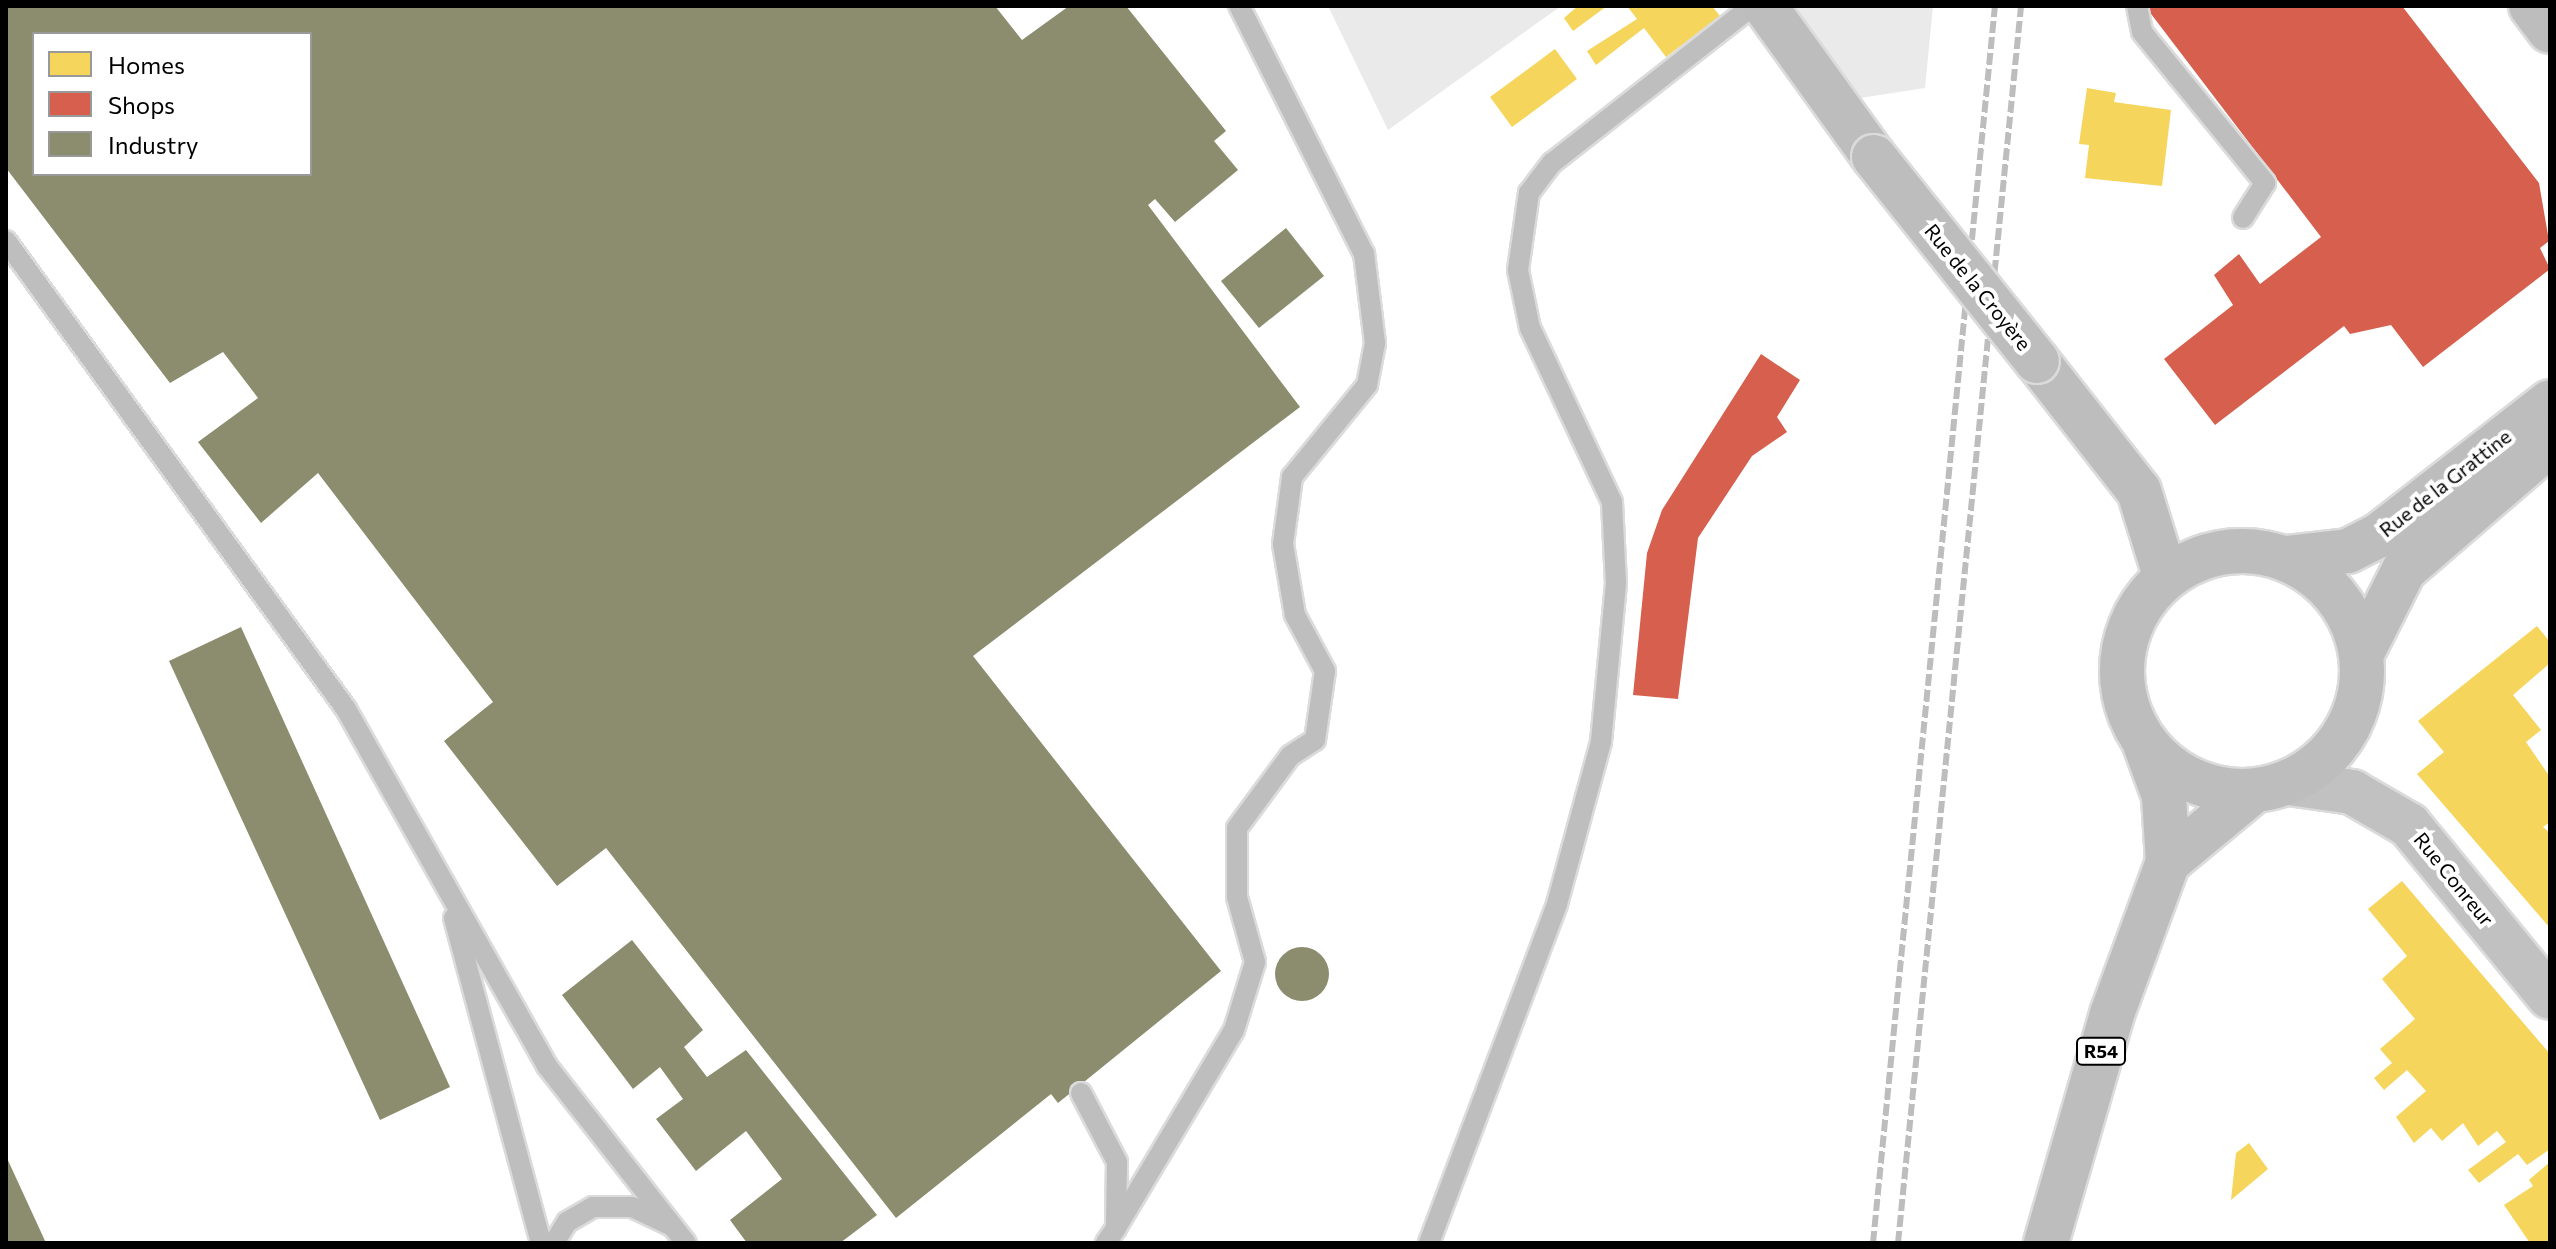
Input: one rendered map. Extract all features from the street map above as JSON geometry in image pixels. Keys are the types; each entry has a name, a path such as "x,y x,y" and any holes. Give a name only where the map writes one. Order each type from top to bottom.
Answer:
{"main road":[{"name":"Rue de la Croyère","path":"1765,6 1874,157 2139,491 2166,578"},
{"path":"2531,6 2550,31"},
{"name":"Rue de la Grattine","path":"2286,558 2348,551 2378,536 2550,402"},
{"name":"Rue de la Grattine","path":"2362,653 2404,570 2550,444"},
{"path":"2168,862 2270,788 2340,743 2363,685 2362,653 2336,595 2286,558 2247,550 2209,555 2166,578 2144,599 2127,634 2121,673 2128,712 2145,743 2176,773 2212,789 2270,788"},
{"name":"R54","path":"2046,1243 2112,1014 2168,862 2164,796 2145,743"}],"street":[{"name":"Rue Conreur","path":"2270,788 2352,792 2409,825 2550,997"}],"lane":[{"path":"1111,1236 1234,1030 1255,962 1237,897 1237,828 1290,756 1315,740 1325,671 1295,615 1286,559 1292,477 1367,385 1375,343 1364,254 1239,6"},
{"path":"1429,1243 1557,904 1602,726 1616,584 1612,502 1530,328 1518,270 1529,193 1552,163 1752,6"},
{"path":"2137,6 2142,32 2265,183 2243,218"},
{"path":"6,241 346,709 547,1066 680,1235"},
{"path":"444,883 541,1243"},
{"path":"1081,1093 1117,1162 1111,1236"},
{"path":"554,1243 567,1222 593,1207 632,1207 680,1235"}],"shaded area":[{"path":"1328,6 1561,6 1388,130"},
{"path":"1764,6 1933,6 1925,88 1834,102"}],"building: Homes":[{"path":"1578,6 1607,6 1573,31 1564,18"},
{"path":"1627,6 1712,6 1720,16 1666,57 1644,28 1596,65 1587,51 1637,19"},
{"path":"1555,49 1577,79 1512,127 1490,97"},
{"path":"2087,88 2116,93 2114,102 2171,110 2162,186 2085,178 2089,145 2079,144"},
{"path":"2537,626 2550,642 2550,663 2513,695 2541,730 2526,742 2550,777 2550,822 2543,827 2550,833 2550,928 2417,774 2444,752 2418,721"},
{"path":"2402,881 2550,1054 2550,1149 2527,1165 2518,1154 2479,1183 2468,1170 2506,1142 2497,1131 2478,1146 2463,1123 2442,1141 2431,1128 2414,1143 2396,1117 2426,1091 2407,1070 2384,1090 2374,1078 2392,1063 2380,1049 2415,1019 2382,979 2407,956 2368,909"},
{"path":"2249,1143 2268,1169 2231,1200 2236,1153"},
{"path":"2550,1162 2550,1243 2530,1243 2504,1205 2533,1186 2529,1180"}],"building: Shops":[{"path":"2145,6 2402,6 2539,183 2549,241 2540,248 2550,269 2423,367 2391,325 2350,334 2344,326 2215,425 2164,359 2233,305 2214,275 2239,254 2260,284 2321,237"},
{"path":"1761,354 1800,380 1777,417 1787,432 1752,456 1698,538 1678,699 1633,695 1647,553 1662,510"}],"building: Industry":[{"path":"6,6 995,6 1022,40 1069,6 1126,6 1226,131 1214,141 1238,170 1175,222 1155,199 1148,205 1300,407 973,656 1221,971 1058,1103 1051,1094 896,1218 606,848 557,886 444,741 493,702 318,473 261,523 198,442 258,398 223,352 170,383 6,168"},
{"path":"1286,228 1324,276 1259,328 1221,281"},
{"path":"241,627 450,1087 380,1120 169,661"},
{"path":"632,940 703,1030 684,1047 707,1077 746,1050 877,1215 840,1243 747,1243 730,1220 782,1179 746,1131 696,1171 656,1119 683,1099 660,1067 633,1089 562,995"},
{"path":"1302,947 1321,955 1329,974 1321,993 1302,1001 1283,993 1275,974 1283,955"},
{"path":"6,1156 46,1243 6,1243"}],"railway":[{"path":"1873,1243 1995,6"},
{"path":"1898,1243 2021,6"}]}
